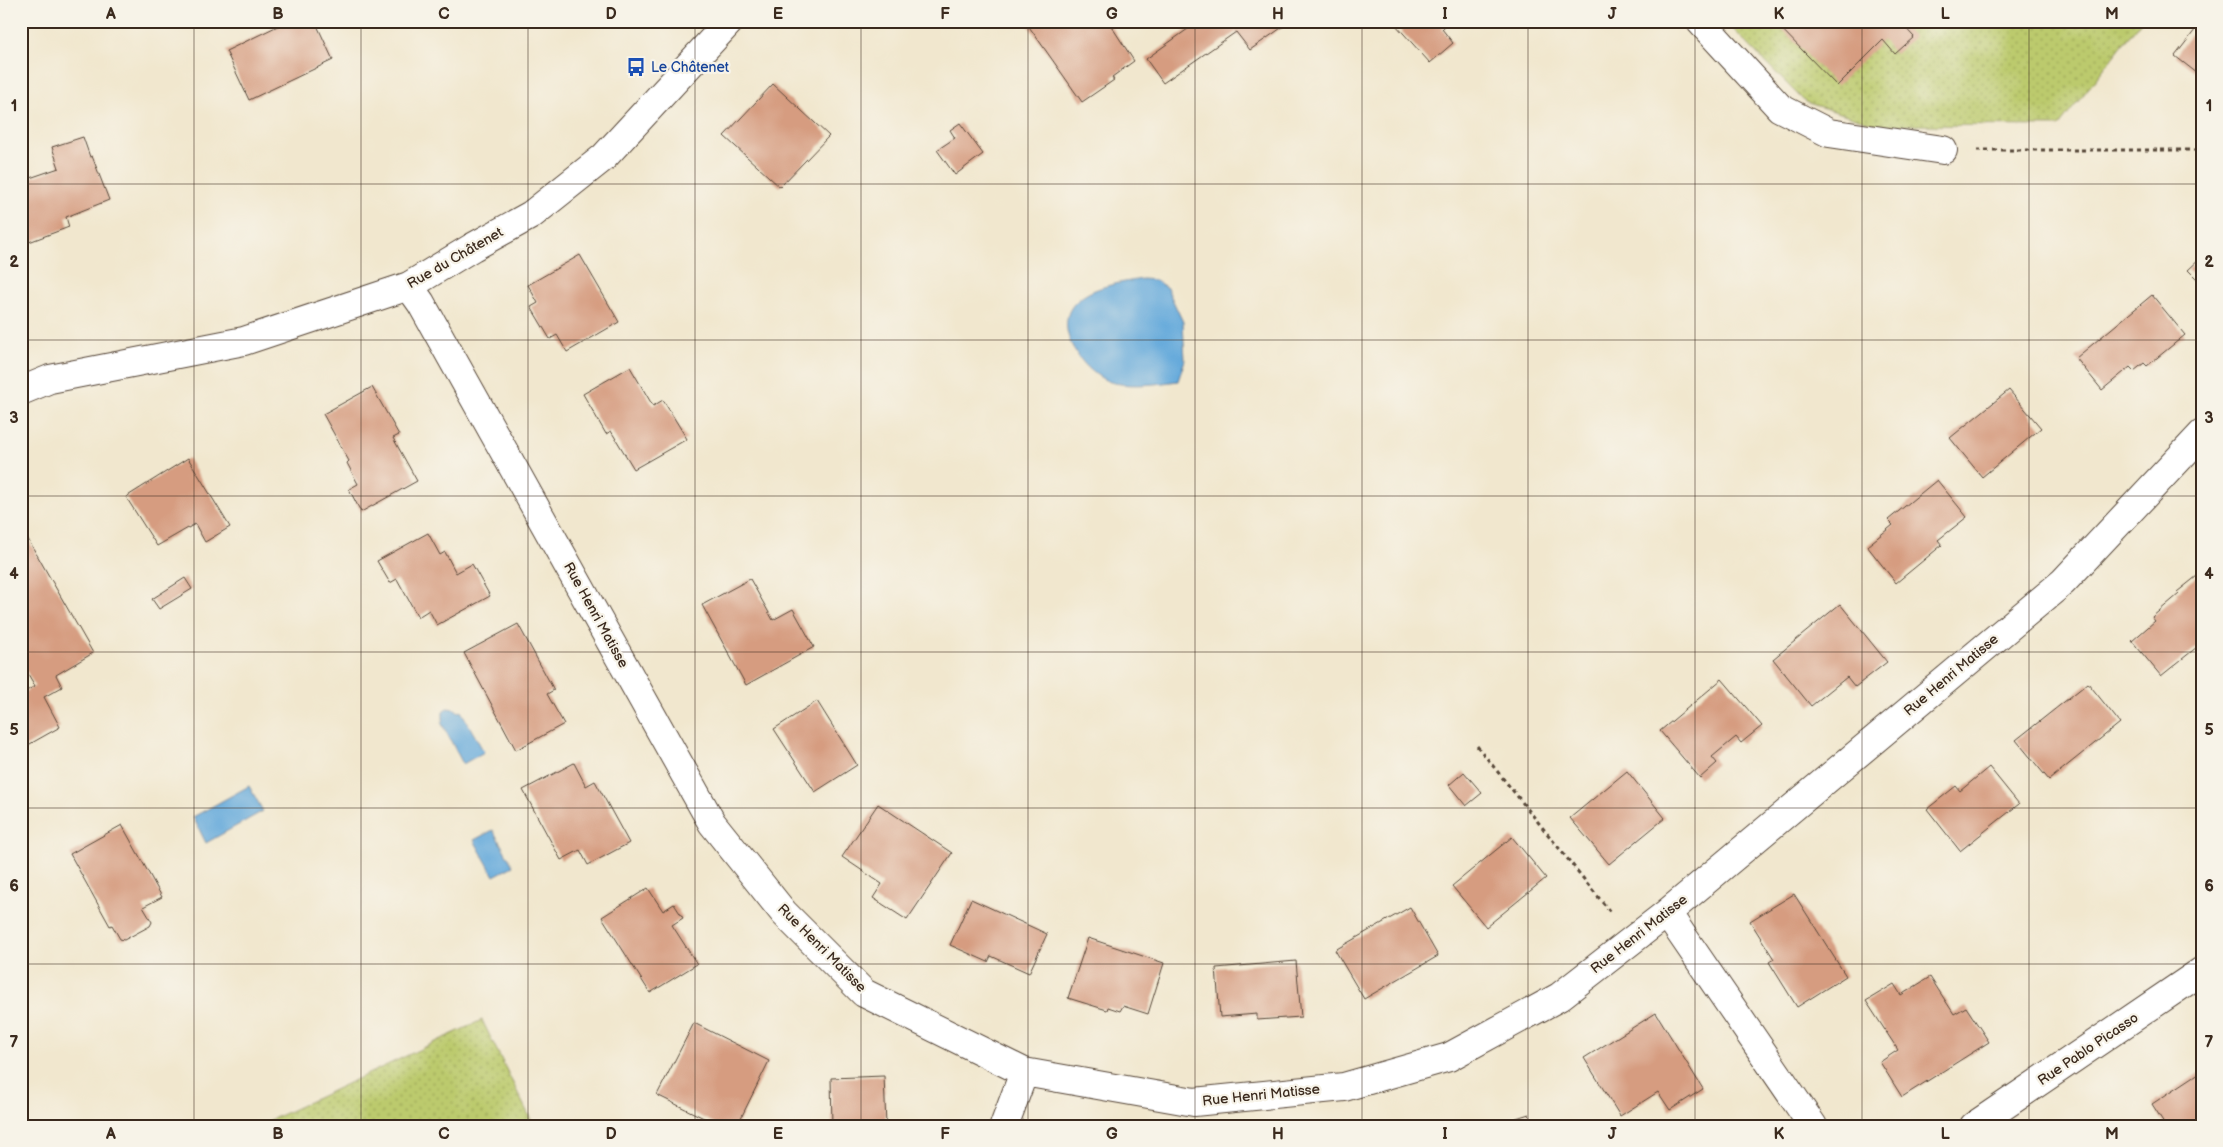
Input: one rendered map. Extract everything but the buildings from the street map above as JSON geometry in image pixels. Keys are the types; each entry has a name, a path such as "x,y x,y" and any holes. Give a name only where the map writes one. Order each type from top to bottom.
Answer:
{"street":[{"name":"Rue du Châtenet","path":"21,391 50,379 244,341 408,286 473,246 531,215 604,156 730,21"},
{"path":"1700,21 1780,108 1829,133 1943,150"},
{"name":"Rue Henri Matisse","path":"408,286 421,303 712,823 784,913 864,993 1024,1072 1194,1102 1344,1087 1449,1057 1559,997 1667,913 2063,582 2202,434"},
{"path":"1667,913 1813,1126"},
{"name":"Rue Pablo Picasso","path":"1974,1126 2202,971"},
{"path":"1004,1126 1024,1072"}],"path":[{"path":"1943,150 2202,150"},
{"path":"1477,746 1633,940"}],"green space":[{"path":"1725,21 2141,21 2059,126 1878,125 1805,102"},
{"path":"482,1020 534,1126 258,1126"}],"water":[{"path":"1142,279 1155,280 1167,288 1183,322 1185,360 1178,381 1130,385 1114,383 1103,379 1083,362 1069,338 1068,314 1075,303 1082,297 1106,286"},
{"path":"447,708 461,711 484,752 463,764 441,722 443,720 443,711"},
{"path":"249,786 263,811 206,843 193,817"},
{"path":"493,830 513,866 494,876 474,840"}],"place":[{"name":"Le Châtenet","path":"636,67"}]}
